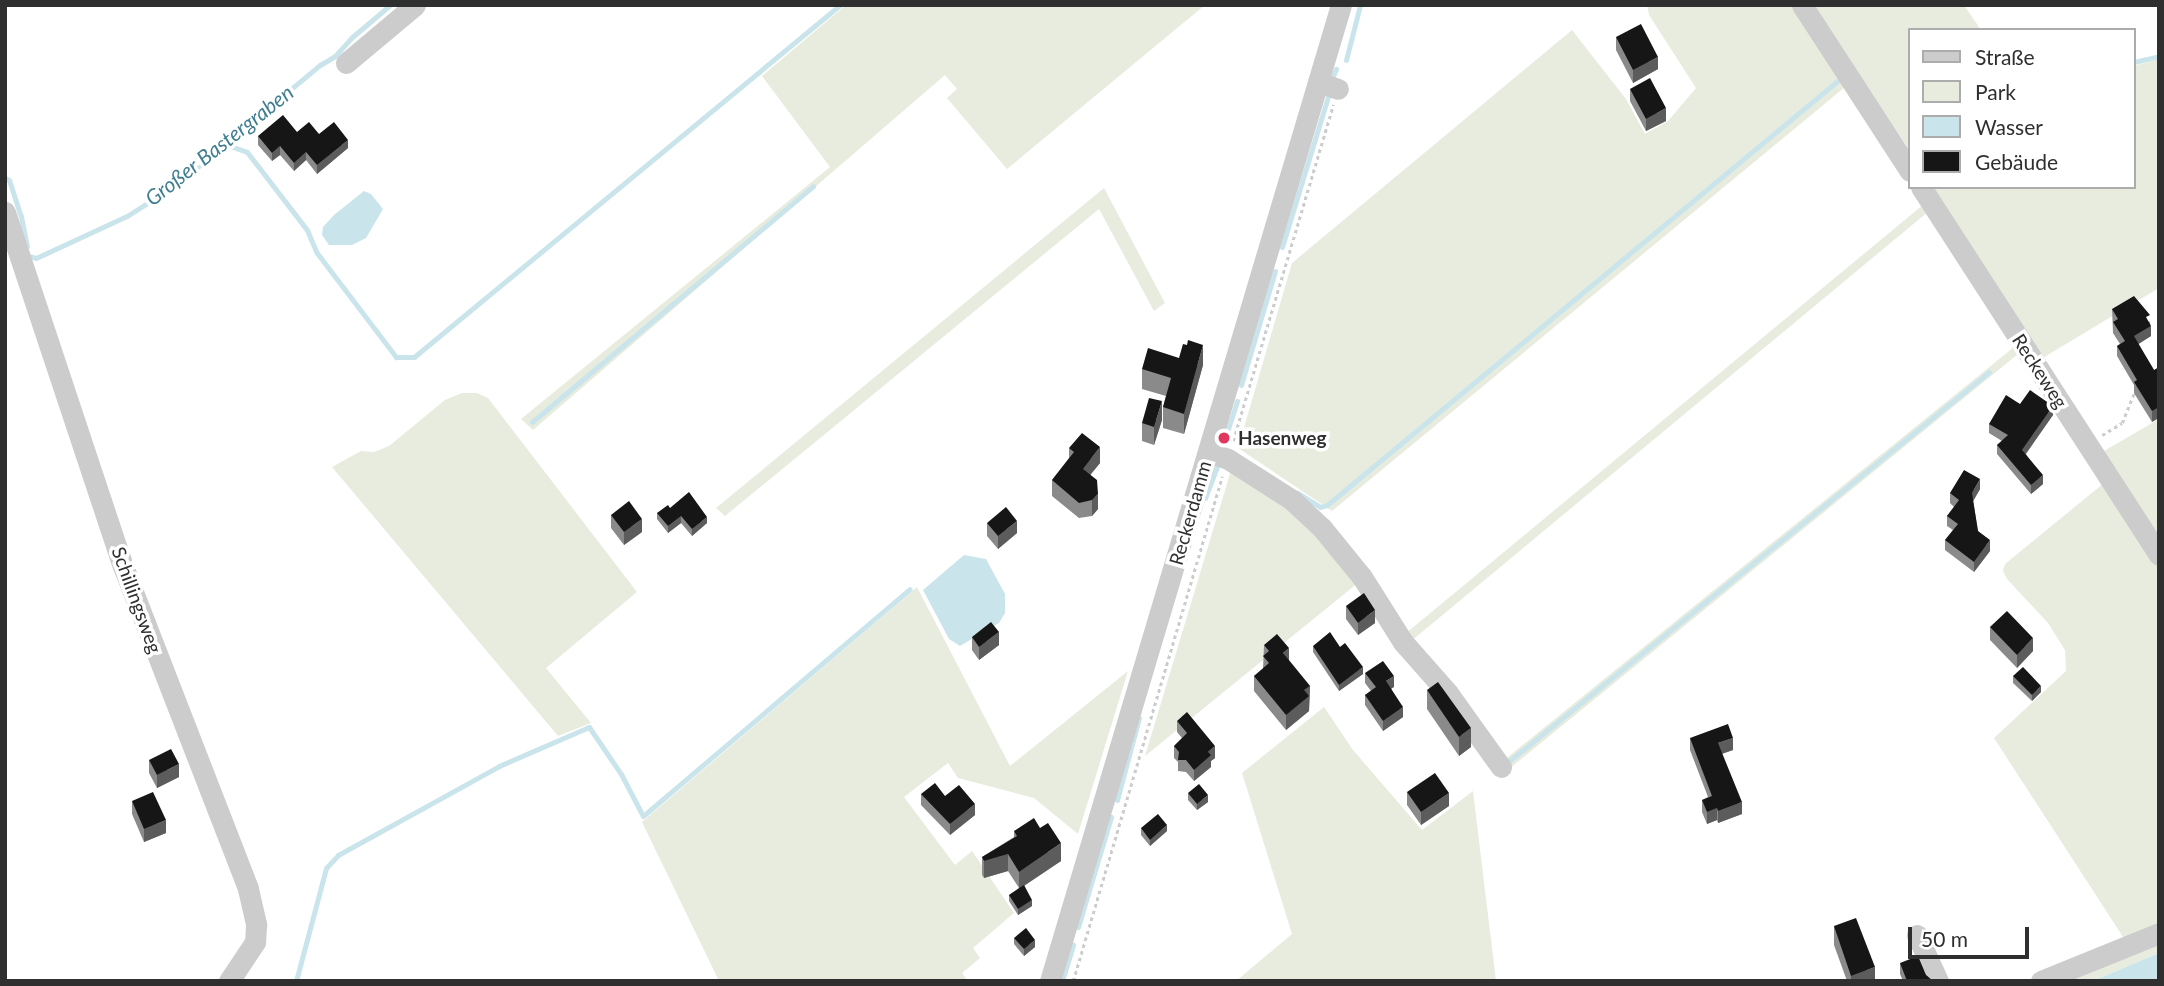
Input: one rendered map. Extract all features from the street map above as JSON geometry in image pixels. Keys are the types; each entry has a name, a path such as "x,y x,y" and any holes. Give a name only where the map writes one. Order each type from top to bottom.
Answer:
{"street":[{"path":"346,63 415,5"},
{"name":"Reckerdamm","path":"1050,981 1218,456 1328,86 1341,5"},
{"path":"1802,5 1909,169"},
{"name":"Reckeweg","path":"1922,189 2159,555"},
{"name":"Schillingsweg","path":"5,212 123,566 247,890 256,925 255,942 229,981"},
{"path":"1218,456 1292,500 1322,528 1362,577 1403,642 1448,693 1501,767"},
{"path":"2041,981 2159,933"},
{"path":"1917,935 1938,981"}],"path":[{"path":"1073,981 1218,456 1328,86"},
{"path":"2087,444 2122,423 2132,391 2141,386"}],"green space":[{"path":"846,5 1205,5 1007,169 947,98 957,89 945,75 533,430 521,419 830,167 762,76"},
{"path":"1647,5 1794,5 1845,87 1332,511 1238,448 1292,263 1572,30 1626,99 1645,134 1668,121 1696,88 1649,15"},
{"path":"1813,5 1964,5 1980,28 1909,28 1909,149"},
{"path":"2159,59 2159,288 2041,359 1930,189 2136,189 2136,65"},
{"path":"1104,188 1165,303 1154,311 1099,209 725,516 716,508"},
{"path":"1924,204 1929,211 1410,642 1405,634"},
{"path":"2014,347 2018,354 1509,769 1503,761"},
{"path":"462,393 477,393 488,398 637,592 546,668 591,723 558,736 332,467 361,451 374,452 389,446 445,400"},
{"path":"2159,419 2159,536 2104,451"},
{"path":"1232,467 1285,503 1359,582 1145,756"},
{"path":"2104,483 2159,566 2159,924 2125,940 1994,738 2066,671 2065,650 2048,623 2007,579 2003,571 2005,564"},
{"path":"917,587 1010,766 1128,671 1078,834 1034,798 958,778 948,763 904,797 955,865 972,851 1014,913 973,948 980,958 962,973 968,981 719,981 642,822"},
{"path":"1324,707 1353,750 1422,830 1473,791 1496,981 1236,981 1292,934 1242,773"},
{"path":"2159,943 2159,953 2093,981 2072,981"}],"water":[{"path":"364,191 371,194 383,209 366,238 352,245 329,245 322,235 323,227"},
{"path":"964,555 986,559 1005,594 1005,613 999,623 960,646 949,639 923,590"},
{"path":"2159,953 2159,981 2093,981"}],"building":[{"path":"1641,24 1658,57 1633,70 1616,37"},
{"path":"1650,78 1666,108 1646,119 1630,89"},
{"path":"283,115 297,132 309,122 319,134 334,122 348,140 317,165 306,152 294,163 280,146 272,153 258,136"},
{"path":"2134,296 2150,315 2146,317 2151,326 2134,336 2154,370 2159,367 2159,407 2152,411 2117,346 2125,341 2113,322 2118,319 2112,309"},
{"path":"1188,340 1203,345 1184,414 1163,407 1171,378 1142,369 1148,348 1179,358 1183,344 1187,345"},
{"path":"2030,390 2053,406 2022,450 2043,475 2031,485 1997,445 2008,435 1989,424 2006,395 2020,404"},
{"path":"1149,398 1162,401 1154,427 1142,423"},
{"path":"1082,433 1100,447 1083,469 1097,480 1098,494 1092,500 1079,503 1052,480 1074,452 1069,448"},
{"path":"1964,470 1980,479 1972,493 1978,531 1990,540 1974,562 1945,540 1958,524 1947,516 1959,500 1950,493"},
{"path":"689,492 707,517 692,529 681,516 668,526 657,513 668,505 670,508"},
{"path":"629,501 642,519 624,532 611,515"},
{"path":"1006,507 1017,521 998,536 987,523"},
{"path":"1364,593 1375,610 1358,623 1346,606"},
{"path":"2007,611 2033,638 2017,655 1990,627"},
{"path":"991,622 999,632 979,647 972,637"},
{"path":"1330,632 1340,647 1345,643 1363,667 1339,685 1313,646"},
{"path":"1277,634 1289,648 1283,653 1310,686 1304,690 1309,696 1286,715 1254,676 1269,663 1263,656 1269,651 1264,645"},
{"path":"1383,661 1394,676 1386,681 1403,707 1383,721 1365,695 1376,687 1365,673"},
{"path":"2023,667 2041,686 2032,695 2013,676"},
{"path":"1438,682 1471,728 1459,737 1427,690"},
{"path":"1187,712 1215,746 1208,752 1211,755 1194,770 1186,760 1178,760 1179,752 1174,746 1187,733 1177,721"},
{"path":"1728,724 1733,738 1718,743 1742,802 1707,812 1702,800 1712,796 1690,738"},
{"path":"171,749 179,764 157,775 149,760"},
{"path":"1435,773 1449,793 1421,812 1407,792"},
{"path":"935,783 945,796 959,785 975,804 950,824 921,794"},
{"path":"1199,784 1208,795 1197,804 1188,793"},
{"path":"153,792 166,820 144,829 132,801"},
{"path":"1158,814 1167,825 1150,840 1141,828"},
{"path":"1034,818 1040,828 1048,823 1061,843 1019,872 1008,854 984,861 982,857 1017,836 1014,831"},
{"path":"1024,885 1032,900 1018,909 1009,895"},
{"path":"1856,918 1875,967 1851,976 1834,926"},
{"path":"1026,928 1035,940 1024,949 1014,938"},
{"path":"1918,956 1926,975 1933,981 1907,981 1900,963"}],"waterway":[{"name":"Großer Bastergraben","path":"29,256 36,258 127,216 177,184 320,65 335,56 351,38 390,5"},
{"path":"225,144 247,152 307,230 317,253 396,357 414,357 840,5"},
{"path":"1346,60 1360,5"},
{"path":"2136,62 2159,56"},
{"path":"1332,78 1336,69"},
{"path":"1298,493 1320,507 1327,505 1841,78"},
{"path":"1282,247 1329,93"},
{"name":"Großer Bastergraben","path":"5,178 9,180 21,216 27,246"},
{"path":"532,422 813,186"},
{"path":"1241,385 1275,271"},
{"path":"1508,762 1989,372"},
{"path":"1226,435 1237,401"},
{"path":"1205,498 1218,464"},
{"path":"296,981 326,868 338,855 499,766 589,727 621,774 643,816 910,589"},
{"path":"1117,800 1139,718"},
{"path":"1078,927 1111,817"},
{"path":"1062,981 1073,945"}],"place":[{"name":"Hasenweg","path":"1224,438"}]}
